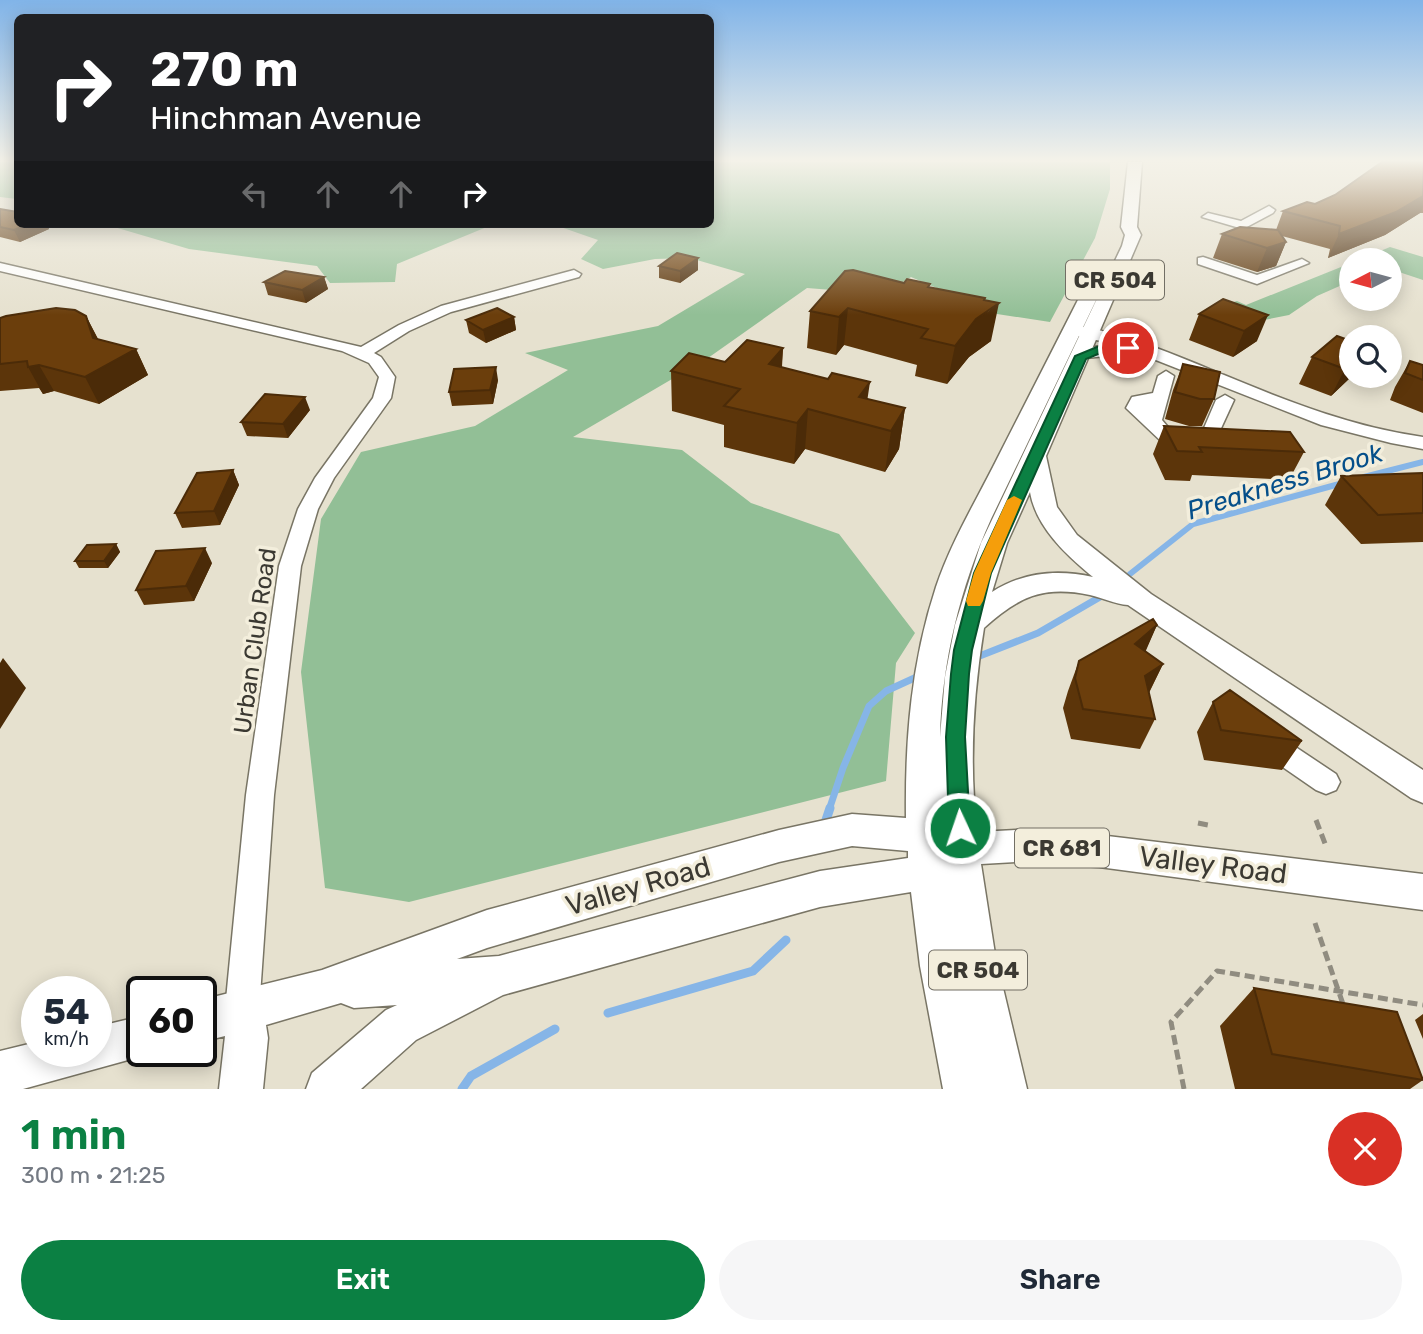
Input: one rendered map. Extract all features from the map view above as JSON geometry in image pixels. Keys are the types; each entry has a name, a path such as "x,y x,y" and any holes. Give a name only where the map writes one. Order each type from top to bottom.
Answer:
{"main road":[{"name":"CR 504","path":"965,1089 949,1012 938,852 950,661 950,587 967,543 1129,249 1133,235 1129,228 1130,213"},
{"name":"CR 504","path":"950,661 982,573 1081,356 1082,331"},
{"path":"1035,457 1045,507 1056,527 1089,560 1141,601 1423,788"},
{"path":"950,661 994,601 1031,584 1069,582 1101,588 1141,601"},
{"path":"1368,753 1423,810"},
{"name":"Valley Road","path":"217,1017 322,990 487,929 779,846 852,830 938,852"},
{"name":"Valley Road","path":"322,990 499,976 820,889 938,852 1016,846 1099,851 1423,892"},
{"name":"CR 504","path":"938,852 969,919 1005,1089"},
{"path":"328,1089 401,1025 499,976"},
{"path":"241,1089 247,1038 242,1010"},
{"path":"0,1073 24,1067"}],"street":[{"path":"1208,217 1243,225 1264,213"},
{"path":"1203,261 1257,280 1302,263"},
{"path":"0,267 363,353 404,328 446,309 574,274"},
{"path":"1082,331 1119,339 1337,424 1423,443"},
{"path":"1081,356 1115,348 1149,351"},
{"name":"Urban Club Road","path":"242,1010 260,794 290,566 300,531 319,488 386,391 387,377 383,368 363,353"},
{"path":"1166,376 1160,397 1162,433 1198,436 1211,433 1225,400"},
{"path":"1249,724 1327,778"}],"path":[{"path":"1316,820 1326,846"},
{"path":"1198,823 1208,825"},
{"path":"1315,923 1347,1016"},
{"path":"1184,1089 1171,1022 1217,971 1423,1005"}],"green space":[{"path":"714,213 1103,213 1095,238 1050,322 997,314 911,277 883,294 807,288 708,358 573,437 682,450 751,503 839,534 915,633 896,663 886,781 409,902 325,888 301,672 321,519 361,452 475,426 568,370 525,353 658,326 745,274 690,258 655,259 603,269 581,259 598,240 564,228 714,228"},
{"path":"118,228 484,228 397,264 395,282 330,283 317,266 189,249"},
{"path":"1402,251 1423,257 1423,280 1402,273"},
{"path":"1339,268 1339,286 1317,296 1289,315 1264,320 1219,306 1237,301 1246,305"}],"building":[{"path":"0,213 14,213 14,228 19,228 14,230 0,227"},
{"path":"1290,213 1394,213 1339,234 1340,226"},
{"path":"1240,227 1278,230 1286,242 1267,248 1222,234"},
{"path":"677,253 698,258 680,271 659,266"},
{"path":"853,270 904,283 907,279 930,284 928,287 999,303 976,319 955,346 921,338 928,329 848,308 839,317 810,311 845,271"},
{"path":"285,271 324,277 302,290 264,282"},
{"path":"1223,299 1268,315 1244,331 1199,314"},
{"path":"56,308 75,310 86,316 93,338 136,349 85,377 39,365 28,367 27,361 0,364 0,318"},
{"path":"497,308 514,317 483,330 466,320"},
{"path":"1337,336 1339,337 1339,367 1312,357"},
{"path":"747,340 783,348 769,364 828,379 832,373 870,382 859,397 905,408 891,431 808,409 797,423 724,406 740,389 671,371 689,353 725,362"},
{"path":"1410,361 1423,365 1423,380 1405,373"},
{"path":"1183,364 1220,372 1214,399 1200,399 1175,392"},
{"path":"496,367 490,390 449,392 454,369"},
{"path":"265,394 305,397 283,424 241,422"},
{"path":"1164,426 1290,432 1304,452 1199,447 1202,452 1177,451"},
{"path":"233,470 214,511 175,513 197,473"},
{"path":"1423,473 1423,513 1378,515 1341,476"},
{"path":"116,544 104,561 75,561 87,545"},
{"path":"205,548 186,586 136,590 156,551"},
{"path":"1153,619 1157,625 1135,644 1163,664 1145,676 1155,719 1083,709 1075,678 1079,661"},
{"path":"1230,690 1302,741 1221,730 1213,702"},
{"path":"1254,988 1397,1012 1423,1080 1272,1054"}],"waterway":[{"name":"Preakness Brook","path":"1364,477 1423,462"},
{"name":"Preakness Brook","path":"1130,574 1193,524 1343,483"},
{"name":"Preakness Brook","path":"972,659 1038,633 1100,597"},
{"name":"Preakness Brook","path":"829,810 869,706 886,691 921,675"},
{"name":"Preakness Brook","path":"826,820 830,808"},
{"name":"Preakness Brook","path":"608,1013 753,971 786,940"},
{"name":"Preakness Brook","path":"462,1089 471,1076 555,1029"}],"slow traffic":[{"path":"974,601 982,573 1014,500"}],"route":[{"path":"960,828 956,737 960,674 963,650 982,573 1081,356 1097,351 1128,348"}]}
